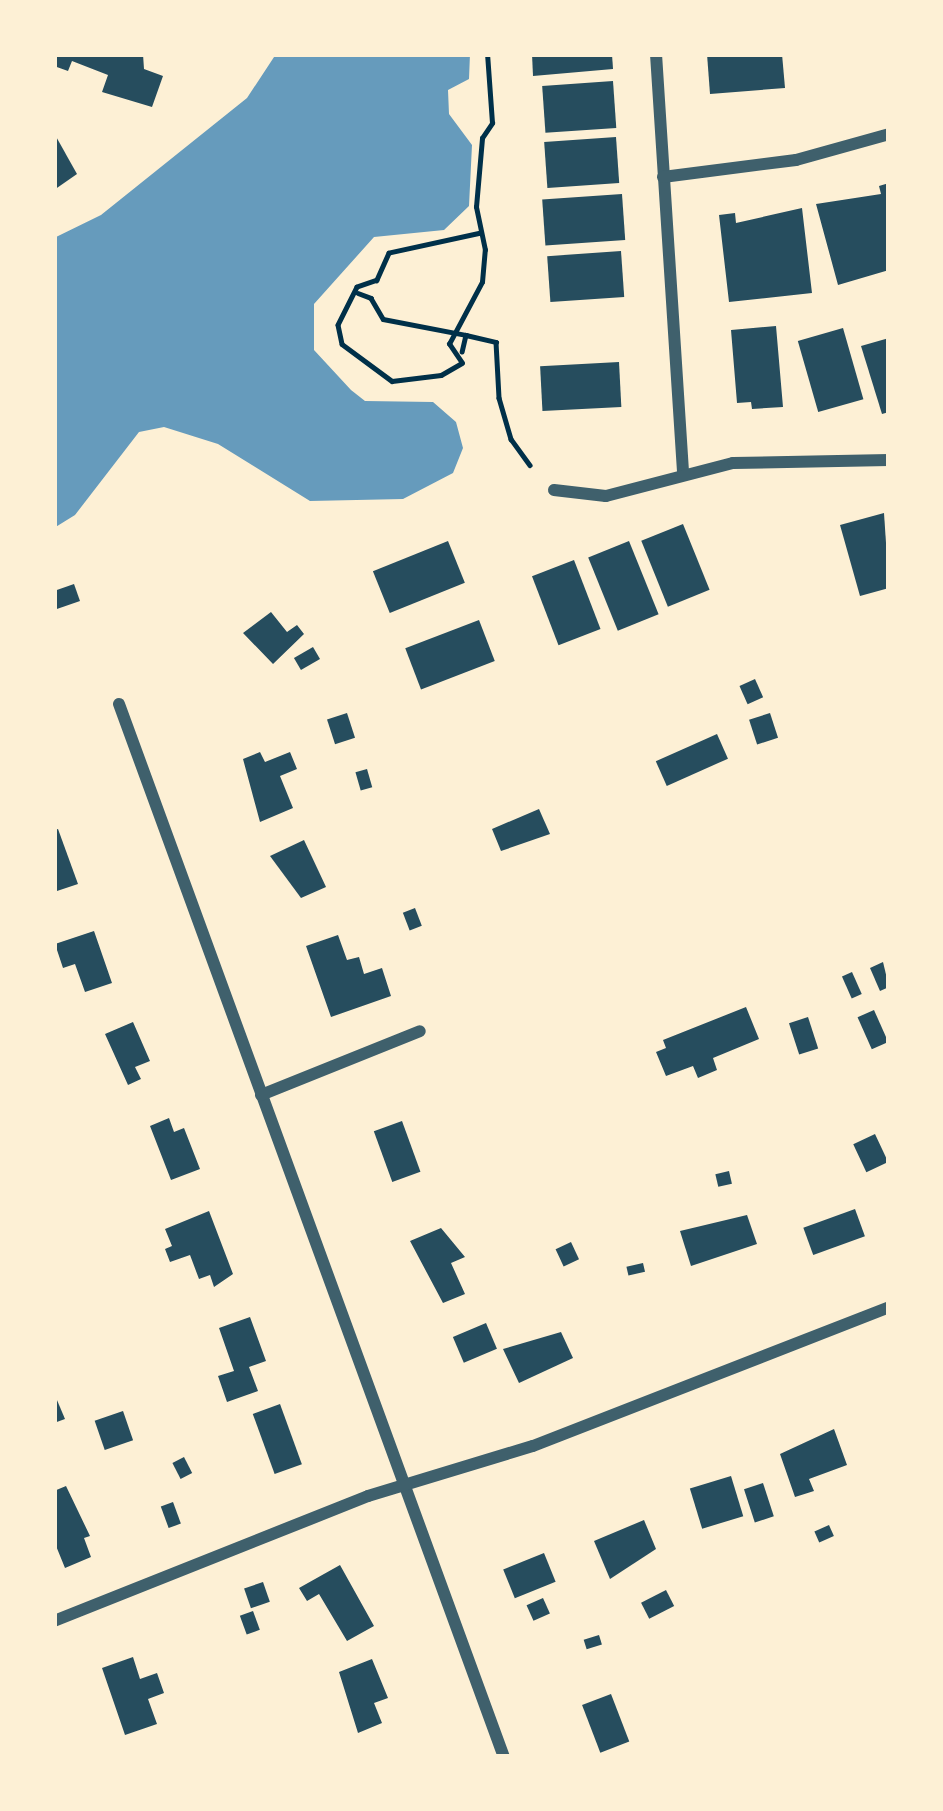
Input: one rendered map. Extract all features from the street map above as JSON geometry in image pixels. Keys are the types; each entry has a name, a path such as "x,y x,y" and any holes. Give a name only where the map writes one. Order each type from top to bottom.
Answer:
{"street":[{"path":"656,54 683,471"},
{"path":"663,177 796,160 889,134"},
{"path":"554,490 606,496 683,471 889,460"},
{"path":"119,704 504,1757"},
{"path":"261,1095 420,1031"},
{"path":"54,1621 405,1486 533,1446 889,1307"}],"path":[{"path":"459,354 448,344 482,282 482,138 491,123 487,54"},
{"path":"371,298 389,253 481,233"},
{"path":"377,280 360,281 337,336 392,381 457,370 466,335"},
{"path":"358,293 371,298 382,319 496,342 500,398 511,439 530,465"}],"water":[{"path":"276,54 470,54 469,79 448,90 449,114 472,145 469,206 444,230 374,237 314,304 314,350 351,390 365,401 433,402 456,422 463,448 453,473 403,499 310,501 218,444 164,427 139,432 75,515 54,528 54,238 101,215 247,98"}],"building":[{"path":"54,54 143,54 144,69 163,76 152,107 102,92 108,75 72,61 68,71 54,66"},
{"path":"532,54 612,54 613,69 533,76"},
{"path":"707,54 782,54 785,88 710,94"},
{"path":"613,81 616,128 545,133 542,86"},
{"path":"54,133 77,174 54,190"},
{"path":"616,137 619,183 547,188 544,142"},
{"path":"889,183 889,270 838,285 816,204 881,194 879,186"},
{"path":"622,194 625,240 545,245 542,200"},
{"path":"802,208 812,293 729,302 719,215 735,213 736,223"},
{"path":"621,251 624,297 550,302 547,256"},
{"path":"776,326 783,407 752,409 751,402 737,403 731,330"},
{"path":"843,328 863,399 818,412 798,341"},
{"path":"889,338 889,412 882,414 861,346"},
{"path":"619,362 621,407 542,411 540,366"},
{"path":"884,513 889,588 860,596 840,525"},
{"path":"683,524 710,590 668,607 641,541"},
{"path":"448,541 465,583 390,613 373,571"},
{"path":"629,541 659,614 618,631 588,557"},
{"path":"574,560 601,629 559,645 532,576"},
{"path":"74,584 80,601 54,610 54,591"},
{"path":"271,612 287,632 297,625 304,634 273,664 243,633"},
{"path":"479,620 495,661 421,689 405,648"},
{"path":"313,647 320,659 301,670 294,658"},
{"path":"755,679 763,697 748,704 739,686"},
{"path":"347,713 355,738 335,744 327,719"},
{"path":"770,713 778,738 757,745 749,720"},
{"path":"717,734 728,759 667,786 656,761"},
{"path":"260,752 265,762 290,752 297,769 280,776 293,808 260,822 243,759"},
{"path":"367,769 372,787 361,791 355,772"},
{"path":"539,809 550,834 501,851 492,829"},
{"path":"58,829 78,884 54,892 54,830"},
{"path":"304,840 326,887 301,898 270,856"},
{"path":"415,908 422,926 410,930 403,913"},
{"path":"94,931 112,983 85,992 75,964 63,968 55,944"},
{"path":"338,935 347,960 359,957 364,974 382,968 391,996 331,1017 306,946"},
{"path":"883,962 889,987 880,991 870,968"},
{"path":"852,972 862,994 852,998 842,976"},
{"path":"746,1007 759,1039 713,1058 717,1070 698,1078 693,1066 666,1076 656,1052 666,1048 663,1040"},
{"path":"874,1010 888,1042 872,1049 858,1017"},
{"path":"808,1017 818,1048 799,1055 789,1023"},
{"path":"133,1022 150,1061 135,1067 141,1079 128,1085 105,1034"},
{"path":"169,1118 174,1132 184,1128 200,1169 171,1180 150,1126"},
{"path":"402,1121 420,1172 392,1182 374,1131"},
{"path":"875,1134 888,1162 866,1172 853,1144"},
{"path":"729,1171 732,1184 718,1187 715,1174"},
{"path":"855,1209 865,1236 813,1255 803,1228"},
{"path":"209,1211 233,1274 214,1287 210,1275 199,1279 190,1255 170,1262 165,1249 172,1246 165,1229"},
{"path":"747,1215 757,1244 691,1266 680,1231"},
{"path":"441,1228 465,1257 451,1263 465,1294 443,1303 410,1241"},
{"path":"571,1242 579,1259 564,1266 556,1249"},
{"path":"643,1263 645,1272 628,1276 626,1267"},
{"path":"250,1317 266,1361 249,1367 258,1391 227,1402 218,1376 234,1371 219,1328"},
{"path":"486,1323 497,1349 464,1363 453,1337"},
{"path":"561,1332 573,1358 519,1383 503,1349"},
{"path":"54,1393 65,1419 54,1423"},
{"path":"280,1404 302,1464 275,1474 253,1414"},
{"path":"123,1411 133,1440 105,1450 95,1421"},
{"path":"834,1429 847,1465 809,1479 814,1491 795,1497 780,1454"},
{"path":"184,1457 192,1473 181,1479 172,1463"},
{"path":"731,1476 743,1516 702,1529 690,1489"},
{"path":"763,1483 774,1516 755,1522 744,1489"},
{"path":"66,1486 90,1536 84,1538 91,1557 65,1568 54,1541 54,1491"},
{"path":"173,1502 181,1524 169,1528 161,1506"},
{"path":"644,1520 656,1549 610,1579 594,1541"},
{"path":"829,1525 834,1536 819,1542 814,1532"},
{"path":"544,1553 556,1582 515,1598 503,1569"},
{"path":"340,1565 374,1626 347,1641 319,1594 307,1601 299,1588"},
{"path":"263,1582 270,1602 251,1608 244,1589"},
{"path":"666,1590 674,1606 649,1619 641,1603"},
{"path":"543,1598 550,1614 533,1621 527,1605"},
{"path":"253,1611 260,1630 247,1635 240,1616"},
{"path":"599,1635 602,1645 587,1649 584,1640"},
{"path":"133,1657 140,1679 157,1673 164,1693 148,1699 157,1724 125,1735 102,1668"},
{"path":"372,1659 388,1698 374,1703 382,1723 358,1733 339,1672"},
{"path":"611,1694 629,1742 600,1753 582,1705"}]}
